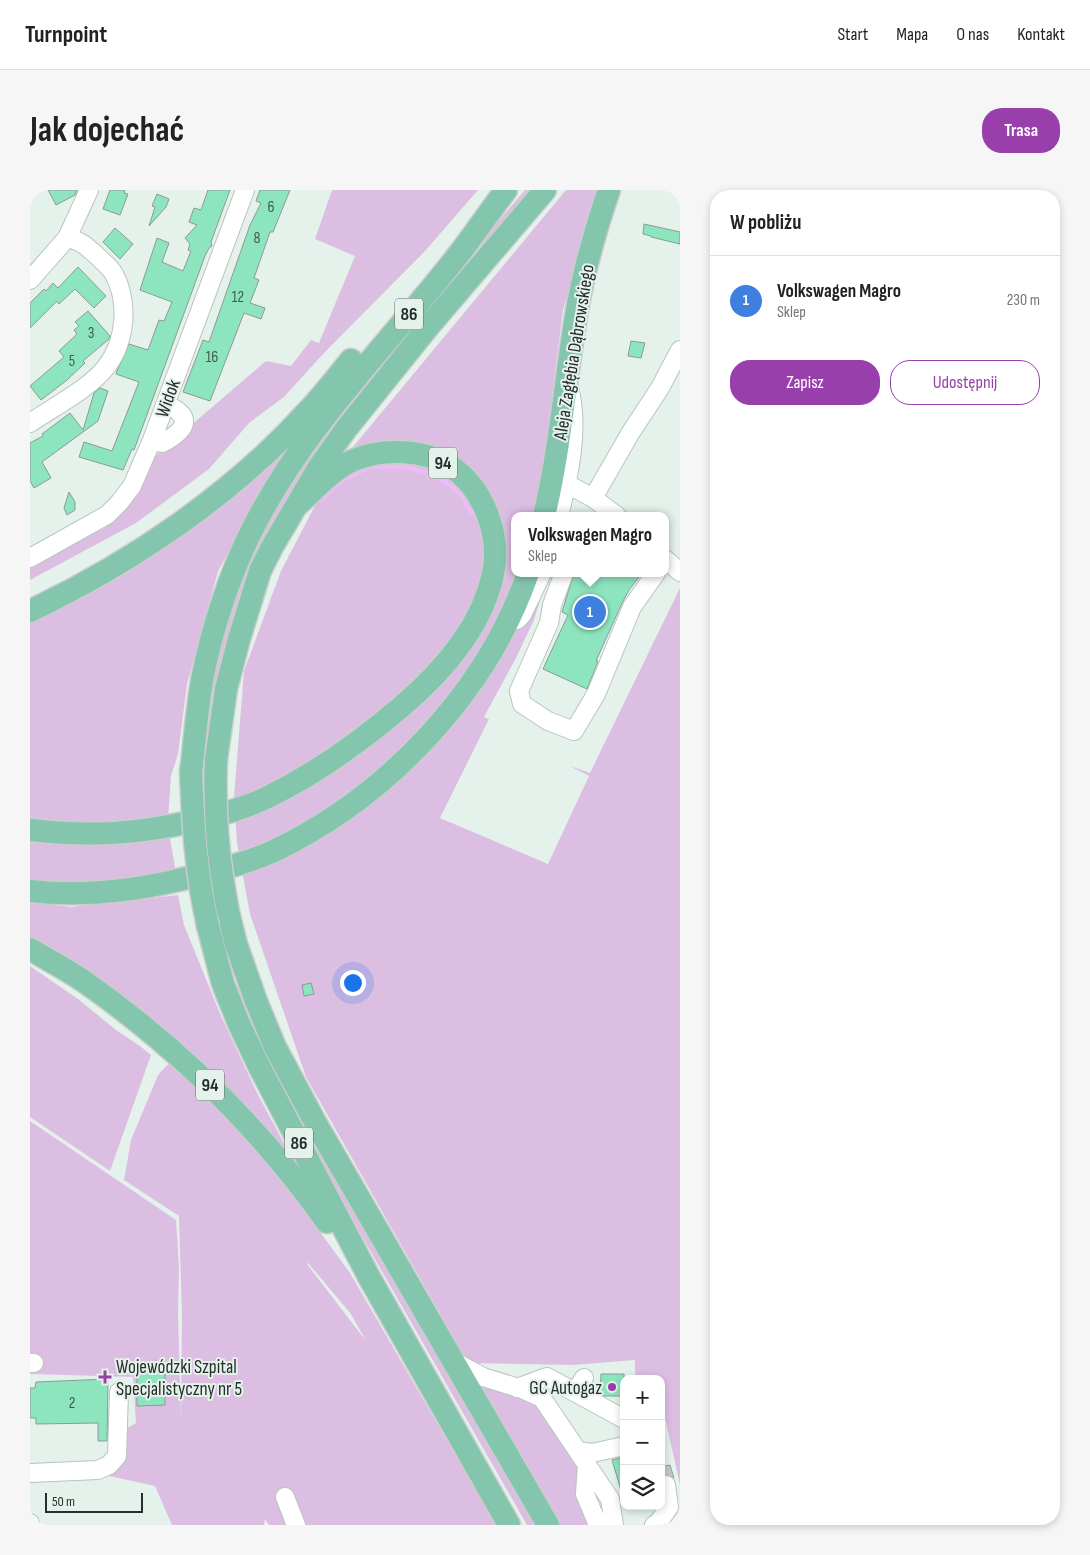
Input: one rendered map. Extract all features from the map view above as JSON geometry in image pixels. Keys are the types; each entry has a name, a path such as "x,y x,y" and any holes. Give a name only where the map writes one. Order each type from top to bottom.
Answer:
{"main road":[{"path":"30,611 75,589 131,557 171,531 228,487 310,410 447,246 504,190"},
{"name":"86","path":"504,190 459,254 362,369 310,438 273,492 250,532 228,587 211,642 203,676 191,772 194,834 200,891 223,984 238,1024 369,1277 509,1525"},
{"name":"86","path":"545,190 428,327 363,407 319,467 272,547 260,571 226,689 216,760 214,799 216,839 228,912 236,944 275,1047 315,1122 548,1525"},
{"name":"Aleja Zagłębia Dąbrowskiego","path":"545,512 555,463 583,276 609,190"},
{"name":"94","path":"30,830 86,835 137,832 214,816 267,798 313,774 372,732 415,695 450,658 474,623 488,592 494,571 494,534 490,520 473,489 463,477 450,466 416,454 398,453 366,456 352,461 335,472 296,506"},
{"path":"30,891 80,894 130,890 222,869 274,851 319,825 352,804 398,767 452,707 493,646 512,611 526,577"},
{"name":"94","path":"30,948 84,981 168,1045 198,1073 236,1110 283,1163 369,1277"}],"street":[{"path":"30,280 67,238 88,190"},
{"name":"Widok","path":"30,558 107,515 132,486 152,440 245,190"},
{"path":"30,423 93,381 108,364 122,332 124,317 122,296 114,273 81,241 67,238"},
{"path":"597,506 631,432 660,388 680,350"},
{"path":"560,512 571,456 574,408 567,376"},
{"path":"152,440 162,443 178,435 184,426 183,416 176,408 165,404"},
{"path":"567,484 608,512"},
{"path":"493,646 522,615 540,577"},
{"path":"562,577 552,605 550,623 519,691 522,704 548,721 574,731 596,694 632,608 654,577"},
{"path":"454,1361 482,1378 517,1388 542,1398 610,1499 614,1525"},
{"path":"517,1388 547,1377 579,1385 620,1416"},
{"path":"30,1473 98,1470 109,1465 117,1456 119,1392"},
{"path":"583,1457 620,1447"},
{"path":"583,1457 585,1494 598,1525"},
{"path":"654,1525 658,1523 669,1507 666,1485"},
{"path":"284,1496 296,1525"}],"shaded area":[{"path":"332,190 478,190 425,251 323,354 284,397 249,423 209,469 136,523 30,580 30,566 105,528 133,496 147,463 266,361 291,366 311,340 319,343 355,256 315,239"},
{"path":"525,190 535,190 337,431 293,490 268,533 251,569 231,625 217,683 213,686 211,685 223,629 250,553 293,477 309,452 432,298"},
{"path":"566,190 600,190 563,310 539,499 558,512 511,512 511,577 547,577 534,620 484,717 489,719 440,818 548,864 589,776 570,766 590,773 680,588 680,1485 665,1418 665,1375 635,1375 635,1360 573,1365 468,1363 306,1077 250,914 237,843 234,797 244,671 281,571 333,471"},
{"path":"288,445 218,571 187,684 178,754 171,776 168,819 128,826 30,823 30,623 104,586 166,547 237,490"},
{"path":"169,833 176,873 102,884 30,883 30,839 83,845 128,844"},
{"path":"178,895 184,925 221,1016 258,1095 312,1195 229,1096 30,940 30,902 71,907"},
{"path":"30,966 78,999 151,1055 110,1171 30,1117"},
{"path":"250,1007 537,1525 527,1525 344,1205 305,1133 243,1009"},
{"path":"170,1062 202,1090 246,1137 288,1188 350,1273 496,1525 269,1525 265,1519 264,1525 172,1525 155,1486 100,1474 124,1430 136,1423 133,1377 30,1374 30,1121 176,1220 179,1266 178,1315 181,1419 182,1317 179,1216 124,1180 131,1140 158,1075","holes":["308,1263 351,1314 366,1341"]},
{"path":"485,1386 535,1403 576,1460 582,1495 594,1525 560,1525 484,1392 482,1387"}],"building":[{"path":"48,190 77,190 75,195 56,205"},
{"path":"110,190 125,190 124,193 128,194 120,215 103,209"},
{"path":"208,190 230,190 211,242 212,246 205,256 134,450 132,449 123,470 79,457 84,442 112,451 139,382 116,374 117,371 129,344 148,350 159,320 164,321 172,302 140,290 157,238 169,243 162,262 183,271 191,251 188,250 190,244 185,238 197,225 189,222 194,208 201,210"},
{"path":"260,190 290,190 273,232 270,232 254,278 259,280 250,303 265,308 261,319 244,313 210,401 183,392 203,340 209,342 250,225 261,203 256,201"},
{"path":"157,194 169,199 166,207 149,226 155,207 152,206"},
{"path":"644,224 680,232 680,244 643,234"},
{"path":"115,228 133,244 120,259 103,242"},
{"path":"78,267 106,296 94,308 75,289 59,304 57,301 30,328 30,303 53,283 58,288"},
{"path":"88,311 110,336 109,339 83,361 85,363 67,380 41,400 30,386 64,357 59,351 77,334 74,330 79,326 75,322"},
{"path":"631,341 645,343 641,358 628,356"},
{"path":"100,388 108,391 98,421 42,462 51,478 34,488 30,481 30,443 43,436 42,434 70,413 83,430 94,393"},
{"path":"69,492 75,502 75,510 67,515 64,508"},
{"path":"573,577 639,577 622,603 596,661 598,661 587,689 543,669 568,615 562,612"},
{"path":"311,983 314,994 304,996 302,985"},
{"path":"165,1372 165,1405 137,1406 137,1373"},
{"name":"GC Autogaz","path":"601,1374 624,1374 620,1375 620,1396 604,1396 600,1394"},
{"path":"108,1379 107,1441 98,1441 98,1423 36,1424 36,1418 30,1418 30,1388 35,1388 36,1382"},
{"path":"620,1458 620,1487 612,1460"},
{"path":"670,1465 674,1478 670,1475 665,1476 665,1466"}],"waterway":[{"path":"321,500 343,480 371,467 403,467 426,472 450,485 462,496 471,513"}],"place":[{"name":"Volkswagen Magro","path":"590,612"},
{"name":"Wojewódzki Szpital Specjalistyczny nr 5","path":"105,1377"},
{"name":"GC Autogaz","path":"612,1387"}]}
